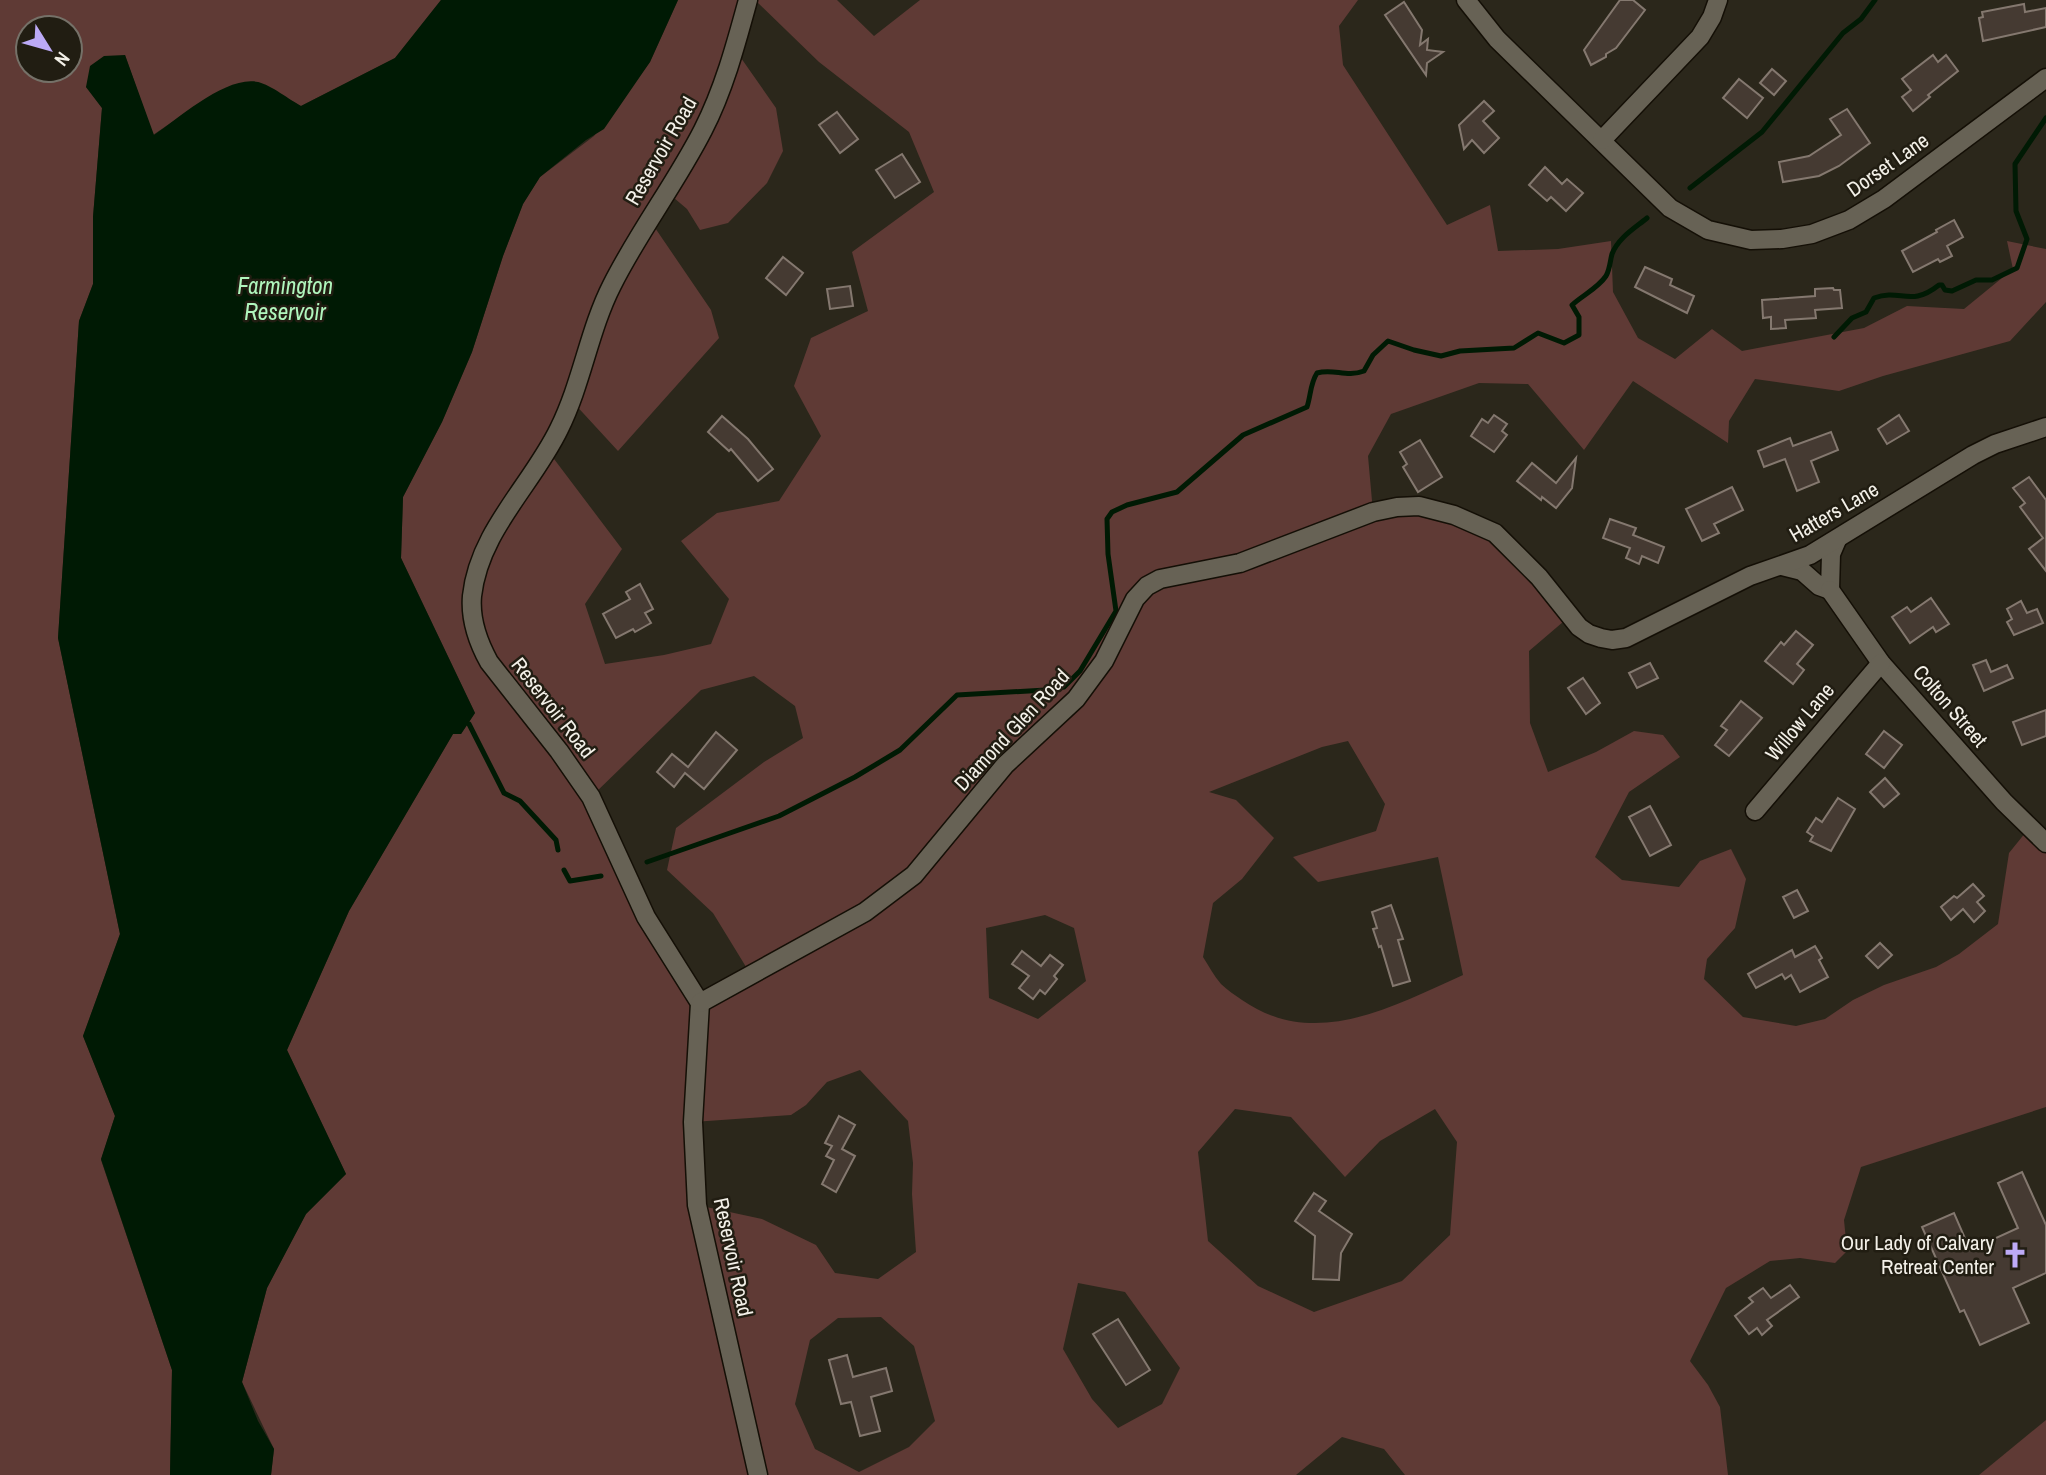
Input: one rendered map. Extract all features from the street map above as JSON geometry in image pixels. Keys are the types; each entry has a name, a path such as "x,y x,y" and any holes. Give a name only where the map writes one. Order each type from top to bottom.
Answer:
{"street":[{"name":"Reservoir Road","path":"748,0 722,88 705,128 686,163 643,228 610,288 560,427 548,451 487,544 472,595 474,623 480,646 489,662 559,751 591,797 646,917 700,1003 693,1122 696,1205 758,1475"},
{"name":"Dorset Lane","path":"1466,0 1497,39 1670,208 1709,230 1751,240 1782,239 1812,233 1849,220 1884,199 2046,78"},
{"path":"1602,140 1700,37 1718,0"},
{"name":"Hatters Lane","path":"1601,638 1626,638 1750,576 1782,566 1838,540 1973,455 1995,444 2046,428"},
{"name":"Diamond Glen Road","path":"700,1003 865,912 914,875 1005,765 1076,699 1104,661 1135,599 1147,586 1160,579 1240,563 1373,512 1419,506 1454,515 1495,533 1539,577 1579,627 1601,638"},
{"path":"1830,590 1831,554 1838,540"},
{"name":"Colton Street","path":"1782,566 1802,572 1819,586 1830,590 1881,663 2004,802 2046,843"},
{"name":"Willow Lane","path":"1755,811 1881,663"}],"shaded area":[{"path":"0,0 441,0 395,58 301,106 258,82 204,100 153,135 125,55 86,87 102,108 93,217 93,284 79,321 58,638 120,934 83,1036 115,1116 101,1160 172,1370 170,1475 0,1475"},
{"path":"678,0 748,0 734,48 776,108 783,151 767,183 728,223 700,230 687,209 667,192 649,219 711,310 719,338 618,451 572,401 548,451 622,549 585,604 605,664 711,644 729,599 681,541 717,513 779,501 821,436 794,386 811,338 868,311 852,252 934,192 909,132 819,62 755,0 837,0 874,36 920,0 1358,0 1339,26 1343,65 1447,225 1490,205 1498,251 1558,249 1611,241 1613,292 1638,338 1675,359 1712,329 1742,351 1864,328 1907,306 1964,309 2013,269 2007,241 2046,249 2046,302 2010,341 1839,391 1755,379 1729,421 1728,443 1633,381 1584,450 1528,384 1479,383 1391,414 1368,456 1373,512 1397,507 1495,533 1570,616 1529,651 1530,723 1548,772 1596,752 1634,731 1663,735 1680,757 1629,792 1595,857 1622,880 1679,887 1700,861 1731,849 1746,879 1735,928 1707,959 1704,979 1743,1017 1796,1026 1825,1019 1853,1000 1884,985 1936,967 1959,954 1998,924 2009,853 2030,827 2046,843 2046,1107 1861,1167 1844,1220 1847,1251 1835,1263 1800,1258 1770,1261 1726,1288 1690,1361 1720,1407 1728,1475 1405,1475 1384,1449 1342,1437 1296,1475 271,1475 274,1449 242,1382 267,1288 306,1214 346,1174 287,1050 349,911 453,734 461,734 475,713 401,558 403,497 442,422 472,352 523,204 540,177 594,136 650,62","holes":["754,676 795,706 803,738 764,762 676,828 667,870 713,913 751,975 700,1003 591,797 701,690","1348,741 1385,804 1376,831 1293,857 1318,882 1438,857 1463,975 1382,1010 1326,1023 1297,1022 1270,1015 1242,1000 1218,981 1203,957 1213,903 1242,879 1274,838 1236,800 1209,792 1322,747","1045,915 1074,928 1086,981 1038,1019 989,998 986,928","860,1070 908,1121 913,1163 916,1252 878,1279 835,1273 816,1245 762,1219 697,1205 693,1122 791,1115 806,1105 827,1082","1235,1109 1291,1117 1345,1177 1380,1141 1435,1109 1457,1142 1450,1235 1402,1281 1314,1312 1258,1286 1208,1241 1198,1152","1078,1283 1125,1292 1180,1368 1162,1404 1118,1428 1092,1399 1063,1349","881,1317 914,1346 935,1421 909,1447 859,1472 815,1449 795,1404 810,1340 838,1318"]},
{"path":"2046,1420 2046,1475 1979,1475"}],"water":[{"name":"Farmington Reservoir","path":"441,0 678,0 650,62 604,129 540,177 523,204 472,352 442,422 403,497 401,558 475,713 461,734 453,734 349,911 287,1050 346,1174 306,1214 267,1288 242,1382 258,1421 274,1449 271,1475 170,1475 172,1370 101,1159 115,1116 83,1036 120,934 58,638 79,321 93,284 93,217 102,108 86,87 90,66 104,56 125,55 154,135 218,91 246,82 263,84 301,106 395,58"}],"building":[{"path":"1620,0 1633,0 1645,10 1616,48 1591,65 1584,50"},
{"path":"1404,2 1422,30 1420,45 1428,39 1427,50 1443,52 1427,63 1426,75 1385,15"},
{"path":"2024,4 2025,12 2046,8 2046,27 1983,41 1979,18 1983,17 1982,12"},
{"path":"1933,55 1938,62 1946,55 1958,71 1913,111 1902,97 1911,90 1902,79"},
{"path":"1772,69 1786,81 1774,95 1760,83"},
{"path":"1739,79 1763,98 1747,118 1723,98"},
{"path":"1484,101 1494,111 1483,121 1499,138 1484,153 1472,140 1464,149 1459,125"},
{"path":"1847,109 1870,143 1839,166 1819,176 1783,182 1779,162 1809,156 1841,135 1830,119"},
{"path":"837,112 858,139 840,153 819,125"},
{"path":"902,154 920,182 895,198 876,170"},
{"path":"1545,167 1562,184 1567,179 1583,193 1566,211 1551,197 1547,201 1529,185"},
{"path":"1954,220 1963,237 1947,246 1952,256 1940,262 1938,259 1913,272 1902,251"},
{"path":"783,257 803,273 786,295 766,278"},
{"path":"1645,267 1672,279 1670,285 1694,296 1687,313 1635,287"},
{"path":"850,286 853,306 830,309 827,289"},
{"path":"1815,289 1840,290 1842,308 1815,310 1816,318 1785,320 1786,328 1771,329 1771,317 1763,318 1762,300 1815,296"},
{"path":"1494,415 1507,424 1502,431 1507,435 1494,452 1471,436 1482,419 1488,423"},
{"path":"1899,415 1909,431 1887,444 1878,429"},
{"path":"722,416 748,439 773,469 758,481 731,449 729,451 708,432"},
{"path":"1831,432 1838,450 1811,461 1819,482 1797,491 1785,459 1764,467 1758,451 1790,438 1793,446"},
{"path":"1420,440 1442,477 1418,492 1403,467 1407,464 1400,452"},
{"path":"1576,458 1572,488 1556,508 1517,481 1532,463 1556,483"},
{"path":"2029,477 2046,500 2046,571 2029,549 2043,538 2020,507 2025,503 2013,488"},
{"path":"1732,487 1743,510 1714,524 1719,533 1702,541 1686,509"},
{"path":"1610,519 1636,528 1633,535 1664,547 1658,563 1642,556 1639,564 1626,558 1630,548 1603,538"},
{"path":"640,584 653,609 645,613 651,623 616,638 603,614 630,599 626,592"},
{"path":"1931,598 1949,624 1936,632 1933,627 1910,643 1892,617 1907,607 1911,612"},
{"path":"2021,601 2027,613 2037,609 2043,623 2014,635 2007,622 2012,619 2007,609"},
{"path":"1796,631 1813,645 1797,664 1804,670 1793,684 1765,661 1781,642 1784,645"},
{"path":"1986,660 1991,672 2007,665 2013,678 1984,691 1973,665"},
{"path":"1650,663 1658,678 1637,688 1629,673"},
{"path":"1583,678 1600,703 1586,714 1568,688"},
{"path":"1741,701 1762,718 1729,756 1715,745 1727,730 1721,726"},
{"path":"2046,710 2046,736 2022,745 2013,722"},
{"path":"1884,731 1902,745 1884,768 1866,754"},
{"path":"716,732 737,750 704,789 685,773 674,787 657,772 672,754 688,767"},
{"path":"1885,778 1899,794 1884,807 1870,792"},
{"path":"1838,798 1855,809 1831,851 1810,841 1813,836 1807,832 1816,818 1822,822"},
{"path":"1650,806 1671,845 1650,856 1629,817"},
{"path":"1973,884 1984,896 1977,902 1985,911 1974,922 1963,909 1951,920 1941,907"},
{"path":"1797,890 1808,911 1794,918 1783,897"},
{"path":"1391,905 1403,939 1398,940 1410,981 1393,986 1373,929 1377,928 1372,912"},
{"path":"1880,943 1892,955 1878,968 1866,956"},
{"path":"1815,946 1828,977 1800,992 1791,975 1785,979 1782,974 1756,988 1748,974 1792,950 1795,957"},
{"path":"1022,951 1041,966 1050,955 1063,965 1054,976 1057,979 1045,994 1040,990 1033,999 1019,988 1029,976 1012,964"},
{"path":"839,1116 855,1125 842,1149 855,1156 836,1192 822,1184 834,1160 826,1156 832,1146 825,1143"},
{"name":"Our Lady of Calvary Retreat Center","path":"2022,1172 2046,1225 2046,1273 2013,1288 2029,1323 1980,1345 1964,1310 1960,1312 1922,1227 1954,1213 1970,1250 2018,1228 1998,1183"},
{"path":"1314,1193 1326,1201 1319,1211 1352,1234 1341,1253 1339,1280 1313,1279 1315,1236 1295,1221"},
{"path":"1790,1285 1799,1297 1767,1320 1772,1326 1762,1335 1757,1328 1749,1334 1735,1316 1753,1302 1749,1298 1763,1288 1771,1298"},
{"path":"1118,1319 1150,1370 1126,1385 1093,1334"},
{"path":"847,1355 853,1377 886,1368 892,1391 871,1397 880,1431 860,1436 851,1402 841,1404 829,1360"}],"waterway":[{"path":"1690,188 1762,132 1843,33 1861,19 1875,0"},
{"path":"1834,337 1852,318 1866,312 1874,298 1891,295 1913,297 1929,292 1939,285 1952,291 1976,280 1992,280 2017,268 2027,239 2016,211 2015,164 2046,118"},
{"path":"647,862 779,816 855,777 900,750 957,695 1064,687 1080,671 1116,611 1108,554 1107,519 1112,512 1127,505 1177,492 1243,435 1307,407 1317,373 1351,374 1364,371 1373,355 1388,341 1441,356 1460,351 1514,348 1538,333 1564,343 1579,335 1579,317 1572,305 1603,280 1618,243 1647,218"},
{"path":"469,724 504,793 520,801 556,840 558,850"},
{"path":"564,870 570,881 601,876"}],"place":[{"name":"Our Lady of Calvary Retreat Center","path":"2015,1255"}]}
